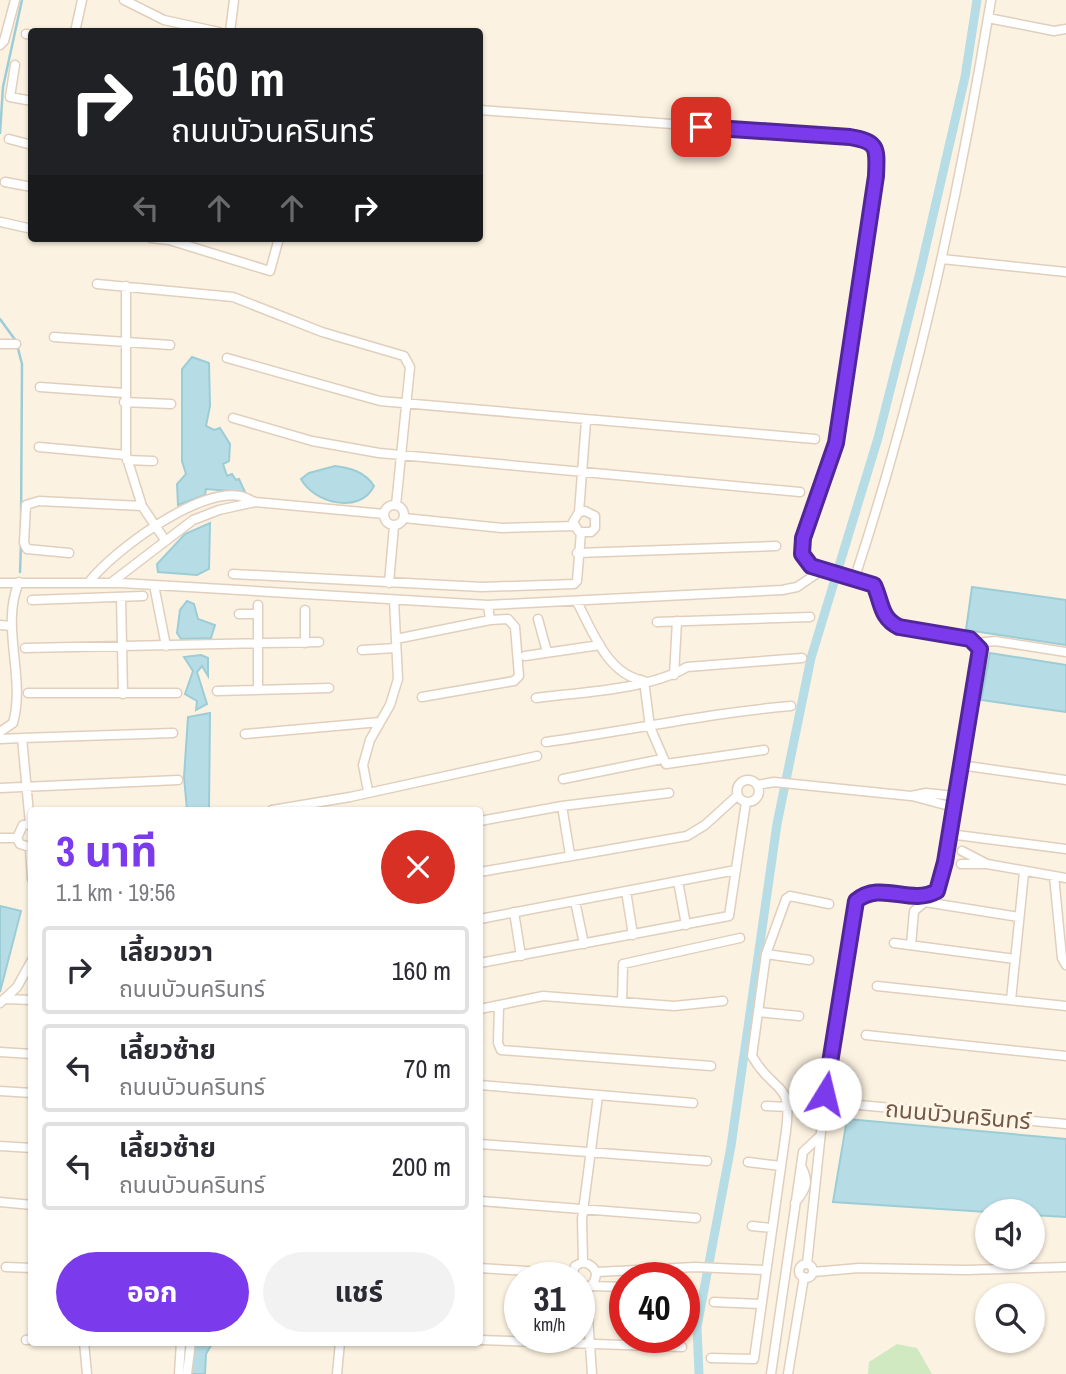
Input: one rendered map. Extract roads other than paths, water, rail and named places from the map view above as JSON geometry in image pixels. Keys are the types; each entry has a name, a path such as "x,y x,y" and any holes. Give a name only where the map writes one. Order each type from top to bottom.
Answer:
{"street":[{"path":"0,45 4,41 15,0 6,0"},
{"path":"76,28 82,0"},
{"path":"124,0 164,20 201,28"},
{"path":"230,28 234,0"},
{"path":"852,577 902,423 942,259 962,174 991,0"},
{"path":"988,18 1054,31 1066,29"},
{"path":"15,65 10,97 28,100"},
{"path":"483,110 850,137 870,141 875,147 876,176 836,443 803,538 802,554 811,566 874,585 881,608 890,622 899,627 970,639 977,643 995,641 1066,652"},
{"path":"9,139 28,144"},
{"path":"5,182 28,186"},
{"path":"1,222 28,228"},
{"path":"176,242 270,271 278,242"},
{"path":"942,259 1066,272"},
{"path":"97,284 233,297 322,332 404,356 410,367 404,455 396,505"},
{"path":"126,286 126,458 142,506 164,540"},
{"path":"54,337 170,345"},
{"path":"0,344 16,344"},
{"path":"228,358 362,398 586,421 815,439"},
{"path":"40,387 171,404"},
{"path":"233,418 344,448 800,492"},
{"path":"233,574 482,587 574,583 577,581 578,529 575,516 579,512 586,421"},
{"path":"39,447 153,461"},
{"path":"89,582 119,551 169,517 225,496 240,496 255,502 384,514"},
{"path":"69,554 27,549 24,543 26,505 39,501 142,506"},
{"path":"112,583 193,520 255,502"},
{"path":"394,526 385,521 384,514 390,506 396,505 402,509 404,518"},
{"path":"389,583 394,526 404,518 502,528 578,529 591,532 596,522 591,512 579,512"},
{"path":"577,553 776,546"},
{"path":"0,583 112,583 488,605 782,590 797,587 827,571"},
{"path":"0,732 13,723 16,712 16,671 10,611 19,582"},
{"path":"154,585 166,646"},
{"path":"33,600 143,596"},
{"path":"121,597 123,694"},
{"path":"368,791 363,765 370,740 390,705 398,679 394,600"},
{"path":"577,602 600,645 620,672 644,681"},
{"path":"488,605 490,620"},
{"path":"239,614 258,609 258,690"},
{"path":"304,643 305,610"},
{"path":"0,611 10,611"},
{"path":"657,622 810,617"},
{"path":"396,639 490,620 508,619 515,627 519,676 514,681 422,698"},
{"path":"538,619 547,652"},
{"path":"674,674 677,621"},
{"path":"0,625 11,626"},
{"path":"25,648 319,642"},
{"path":"813,1272 807,1264 820,1136 852,910 856,901 865,893 878,891 926,897 937,891 953,863 955,850 949,834 979,667 977,643"},
{"path":"525,656 600,645"},
{"path":"362,650 396,648"},
{"path":"536,698 644,681 674,674 687,667 802,658"},
{"path":"644,681 650,727 662,759 670,766 764,750"},
{"path":"217,691 329,688"},
{"path":"27,693 177,692"},
{"path":"546,742 650,727 712,713 791,706"},
{"path":"245,734 380,722"},
{"path":"0,739 173,733"},
{"path":"22,738 29,807"},
{"path":"287,807 537,756"},
{"path":"563,779 662,759"},
{"path":"960,765 1066,780"},
{"path":"0,788 178,780"},
{"path":"746,802 738,795 737,788 744,781 757,785 774,782 806,784 911,796 953,807"},
{"path":"746,802 758,797 757,785"},
{"path":"483,820 562,806 670,793"},
{"path":"911,796 926,793 955,796"},
{"path":"483,871 687,836 705,825 738,795"},
{"path":"483,962 729,916 746,802"},
{"path":"562,806 570,855"},
{"path":"17,838 23,825 28,824"},
{"path":"949,834 1066,849"},
{"path":"0,838 17,838"},
{"path":"17,838 20,844 28,847"},
{"path":"955,850 987,864 1024,873 1066,877"},
{"path":"953,863 987,864"},
{"path":"483,918 736,870"},
{"path":"1011,1000 1024,873"},
{"path":"1054,876 1062,923 1062,958 1066,965"},
{"path":"678,881 686,925"},
{"path":"626,891 634,935"},
{"path":"711,1358 754,1359 781,1166 789,1107 786,1094 760,1070 752,1056 766,954 786,899 790,896 830,904"},
{"path":"575,901 584,944"},
{"path":"911,945 914,911 926,902 1020,917"},
{"path":"513,912 521,956"},
{"path":"622,1002 623,964 740,938"},
{"path":"894,943 1015,959"},
{"path":"766,954 809,960"},
{"path":"2,1001 17,987 28,967"},
{"path":"877,986 1066,1006"},
{"path":"483,1009 543,996 674,1006 723,1001"},
{"path":"2,1001 28,1000"},
{"path":"499,1006 498,1043 501,1050 711,1066"},
{"path":"758,1012 799,1016"},
{"path":"866,1035 1066,1056"},
{"path":"0,1052 28,1054"},
{"path":"483,1085 693,1103"},
{"path":"0,1091 28,1093"},
{"path":"583,1262 583,1209 598,1096"},
{"name":"ถนนบัวนครินทร์","path":"826,1102 1066,1124"},
{"path":"766,1106 789,1107"},
{"path":"771,1374 795,1203 806,1190 807,1178 801,1165 803,1152 820,1136"},
{"path":"483,1143 707,1161"},
{"path":"0,1146 28,1148"},
{"path":"748,1162 781,1166"},
{"path":"483,1201 696,1218"},
{"path":"0,1202 28,1205"},
{"path":"752,1226 772,1228"},
{"path":"788,1374 804,1277 799,1269 807,1264"},
{"path":"6,1267 28,1268"},
{"path":"595,1274 597,1272 695,1267 765,1270"},
{"path":"804,1277 813,1272 859,1268 966,1270 1066,1267"},
{"path":"483,1268 504,1270"},
{"path":"715,1302 760,1304"},
{"path":"483,1340 504,1341"},
{"path":"84,1346 87,1374"},
{"path":"179,1374 181,1346"},
{"path":"187,1374 190,1346"},
{"path":"337,1374 340,1346"},
{"path":"592,1353 592,1374"}],"water":[{"path":"192,357 209,363 210,406 206,426 214,430 220,428 230,444 229,461 223,464 227,476 232,474 236,480 239,479 245,492 206,489 205,495 178,505 177,484 186,474 182,461 182,369"},
{"path":"335,466 357,472 374,486 359,501 337,502 316,494 301,479 309,473"},
{"path":"210,523 209,569 197,575 158,572 157,564 185,534"},
{"path":"972,587 1066,600 1066,645 966,630"},
{"path":"187,601 194,604 198,619 215,625 211,638 181,639 177,633 180,610"},
{"path":"990,653 1066,665 1066,712 981,700"},
{"path":"201,655 208,658 208,676 202,666 197,672 207,704 196,710 197,701 185,694 193,671 184,657"},
{"path":"210,713 209,807 187,807 184,777 188,717"},
{"path":"0,906 21,911 0,992"},
{"path":"847,1119 1066,1139 1066,1217 1045,1216 1045,1199 975,1199 975,1211 833,1202"},
{"path":"192,1346 211,1346 206,1354 205,1374 189,1374"}],"waterway":[{"path":"0,133 3,87 22,0"},
{"path":"699,1374 697,1327 731,1146 777,824 811,658 878,438 920,272 965,77 977,0"},
{"path":"0,319 16,341 22,364 21,530"},
{"path":"20,572 21,544"}]}
